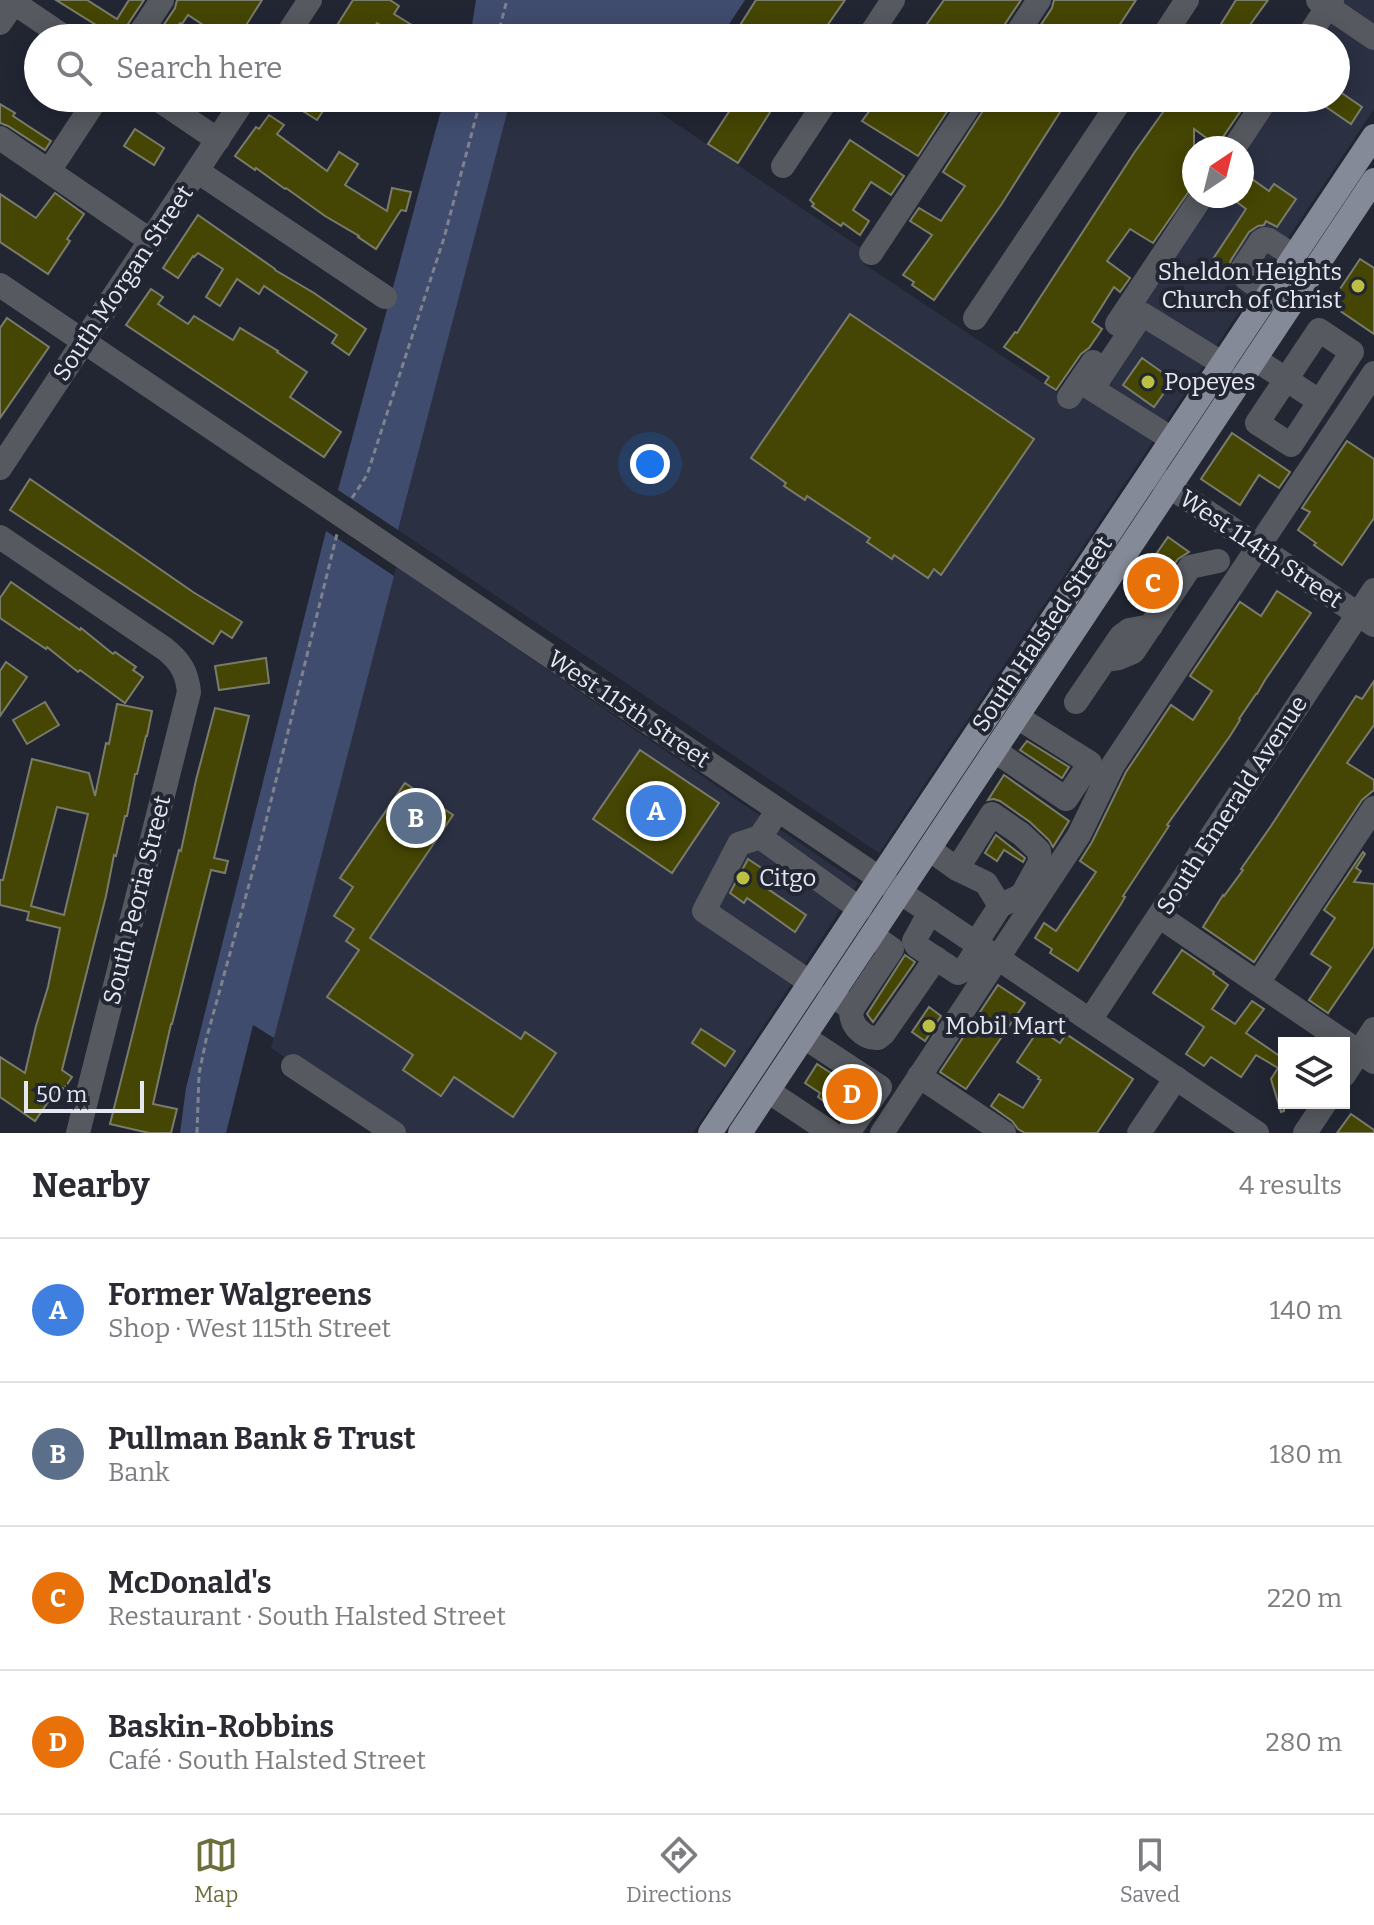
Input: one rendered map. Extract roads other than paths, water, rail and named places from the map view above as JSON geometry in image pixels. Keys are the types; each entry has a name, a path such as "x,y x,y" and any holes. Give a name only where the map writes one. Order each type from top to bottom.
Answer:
{"main road":[{"name":"South Halsted Street","path":"732,1129 821,989 860,909 880,878 1374,136"},
{"name":"South Halsted Street","path":"732,1129 768,1091 804,1037 821,989 872,935 1373,185"}],"street":[{"path":"146,24 162,0"},
{"path":"294,24 310,0"},
{"path":"877,24 893,0"},
{"path":"1023,24 1039,0"},
{"path":"1171,24 1187,0"},
{"path":"0,23 13,1 46,24"},
{"path":"1314,24 1326,2 1374,38"},
{"path":"49,171 88,112"},
{"path":"177,112 218,140"},
{"name":"South Morgan Street","path":"0,468 9,434 84,341 236,112"},
{"path":"783,166 819,112"},
{"path":"871,253 965,112"},
{"path":"975,318 1113,112"},
{"path":"1242,136 1258,112"},
{"path":"0,138 151,241"},
{"path":"197,171 385,297"},
{"path":"1069,397 1194,208"},
{"path":"1269,294 1247,279 1243,268 1265,239 1294,256"},
{"name":"West 115th Street","path":"3,292 84,341 1257,1133"},
{"path":"1172,439 1092,389 1142,314 1223,364"},
{"path":"1319,330 1352,352 1291,445 1257,423 1286,379 1319,330"},
{"path":"1255,359 1319,401"},
{"path":"872,935 917,946 955,971 962,972 984,949 1079,835 1113,765 1374,373"},
{"name":"West 114th Street","path":"1149,473 1366,620"},
{"name":"South Peoria Street","path":"0,537 165,649 184,667 188,679 189,692 78,1133"},
{"path":"1076,702 1121,636 1129,630 1151,626 1190,567 1218,561"},
{"name":"South Emerald Avenue","path":"1090,1020 1366,620 1374,590"},
{"path":"995,751 1066,799 1090,763 1017,717"},
{"path":"957,808 985,826"},
{"path":"1258,983 1374,808"},
{"path":"778,810 760,837 739,844 704,911 852,1009"},
{"path":"882,1133 919,1076 984,949 1000,906 1022,895 1040,862 1039,851 992,814 957,869"},
{"path":"760,837 860,909"},
{"path":"813,874 831,846"},
{"path":"929,849 957,869 986,883 1000,906"},
{"path":"930,912 852,1009 850,1016 854,1025 870,1038 878,1038 936,958"},
{"path":"1159,916 1366,1057"},
{"path":"1350,1070 1366,1057 1374,1029"},
{"path":"804,1037 880,1087 848,1133"},
{"path":"293,1066 394,1133"},
{"path":"919,1076 1004,1133"},
{"path":"1139,1133 1176,1078"},
{"path":"768,1091 831,1133"},
{"path":"1305,1133 1321,1109"}],"place":[{"name":"Sheldon Heights Church of Christ","path":"1358,286"},
{"name":"Popeyes","path":"1148,382"},
{"name":"McDonald's","path":"1153,583"},
{"name":"Former Walgreens","path":"656,811"},
{"name":"Pullman Bank & Trust","path":"416,818"},
{"name":"Citgo","path":"743,878"},
{"name":"Mobil Mart","path":"929,1026"},
{"name":"Baskin-Robbins","path":"852,1094"}]}
